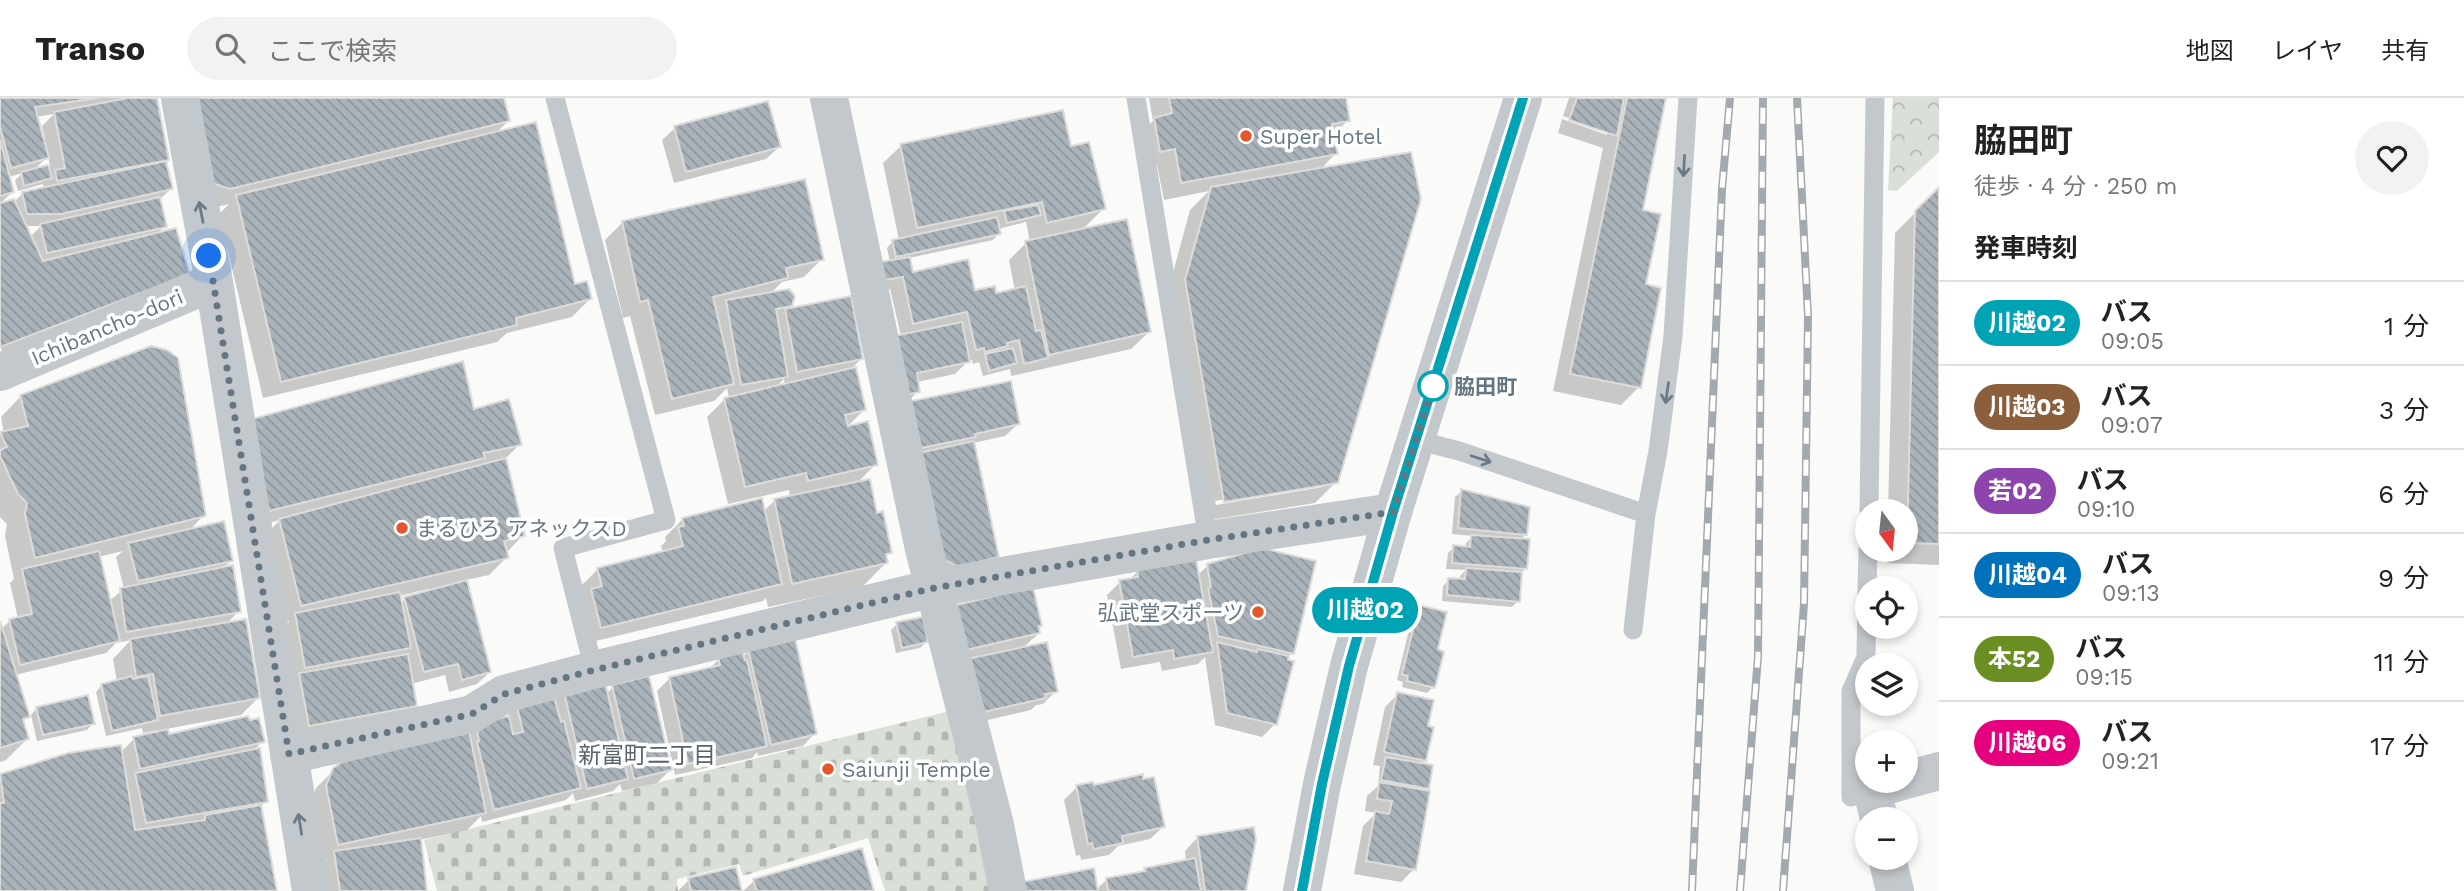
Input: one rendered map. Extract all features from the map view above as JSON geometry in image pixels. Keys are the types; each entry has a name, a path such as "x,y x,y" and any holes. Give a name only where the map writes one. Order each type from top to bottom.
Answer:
{"street":[{"path":"180,98 214,282 311,891"},
{"path":"829,98 934,588 995,825 1008,891"},
{"path":"1302,891 1322,784 1349,666 1393,512 1523,98"},
{"name":"Ichibancho-dori","path":"0,372 214,282"},
{"path":"289,754 472,714 504,694 934,588 1208,540 1393,512"},
{"path":"1918,780 1939,771"},
{"path":"1890,870 1895,891"}],"lane":[{"path":"555,98 666,520 563,548 594,670"},
{"path":"1136,98 1208,540"},
{"path":"1633,630 1646,514 1674,336 1688,98"},
{"path":"1868,499 1875,98"},
{"path":"1416,440 1459,451 1646,514"},
{"path":"1866,639 1866,657 1851,691 1851,797 1882,793"}],"green space":[{"path":"1893,98 1939,98 1939,152 1897,191 1888,190"},
{"name":"Saiunji Temple","path":"950,711 992,891 885,891 868,838 743,876 739,864 677,879 678,891 437,891 424,840"}],"building":[{"path":"0,98 98,98 35,107 49,158 11,168 0,127"},
{"path":"128,98 157,98 169,160 57,181 55,170 65,168 54,112"},
{"path":"196,98 504,98 510,121 230,189 212,183"},
{"name":"Super Hotel","path":"1169,98 1346,98 1350,121 1332,124 1338,154 1181,183 1175,149 1160,152 1154,118 1172,113"},
{"path":"1577,98 1624,98 1617,136 1569,120"},
{"path":"1627,98 1666,98 1643,210 1661,214 1646,284 1661,288 1641,388 1570,374"},
{"path":"768,101 781,147 686,172 674,126"},
{"path":"1063,110 1071,146 1089,142 1106,209 1047,223 1042,202 917,228 900,144"},
{"path":"536,122 575,284 587,281 592,299 516,318 517,325 281,382 236,195"},
{"path":"0,140 14,192 0,196"},
{"path":"1411,152 1421,199 1338,483 1224,502 1185,280 1211,187"},
{"path":"166,161 173,189 61,214 27,214 22,192"},
{"path":"48,165 52,178 24,186 21,172"},
{"path":"805,179 824,260 786,268 788,278 713,297 734,384 672,399 648,300 640,302 622,221"},
{"path":"1939,187 1939,544 1918,543 1918,499 1908,499 1915,211"},
{"path":"160,197 167,227 47,253 40,224"},
{"path":"14,199 43,261 176,228 190,274 0,347 0,203"},
{"path":"1038,205 1041,215 1007,223 1004,211"},
{"path":"997,217 1001,234 896,257 892,240"},
{"path":"1127,219 1151,332 1049,355 1025,241"},
{"path":"910,257 913,272 968,259 975,290 995,286 996,293 1026,286 1036,331 1041,330 1048,358 1024,364 1019,340 985,352 984,348 976,350 967,312 913,324 903,277 884,280 880,262"},
{"path":"789,289 795,296 792,306 776,309 788,377 741,385 726,300"},
{"path":"851,296 863,359 797,372 785,309"},
{"path":"962,322 970,362 917,373 920,392 901,396 889,337"},
{"path":"151,346 167,350 178,358 206,516 35,558 25,514 27,503 18,494 0,456 0,450 7,447 0,432 28,426 20,395"},
{"path":"1013,348 1017,363 989,371 985,354"},
{"path":"463,361 474,409 509,399 522,445 483,453 485,458 269,511 252,419"},
{"path":"856,367 866,410 845,415 848,426 868,421 878,465 808,481 806,473 745,487 724,398"},
{"path":"1011,381 1020,424 975,434 976,437 921,448 911,401"},
{"path":"974,441 999,557 958,567 940,557 914,454"},
{"name":"まるひろ アネックスD","path":"506,458 525,536 504,541 509,558 301,606 279,519"},
{"path":"870,479 877,513 883,511 892,553 886,554 888,563 792,584 774,499"},
{"path":"1461,489 1530,507 1527,535 1458,528"},
{"path":"762,498 782,584 601,628 591,589 602,586 597,568 683,546 678,527 684,526 682,518"},
{"path":"224,521 233,561 138,581 128,543"},
{"path":"1471,535 1530,539 1527,569 1452,563 1453,545 1470,547"},
{"name":"弘武堂スポーツ","path":"1262,548 1316,561 1294,654 1218,636 1208,588 1211,587 1207,564"},
{"path":"99,551 120,641 20,665 9,619 32,614 22,569"},
{"path":"1196,559 1213,652 1174,659 1173,650 1133,657 1119,580 1138,577 1137,570"},
{"path":"233,565 241,612 126,632 120,588"},
{"path":"1466,568 1522,572 1520,602 1447,595 1448,578 1465,579"},
{"path":"467,580 491,672 462,680 458,664 424,672 404,597"},
{"path":"1033,587 1042,626 1039,626 1040,633 962,651 952,606"},
{"path":"400,592 411,648 305,668 295,613"},
{"path":"1419,605 1447,612 1438,649 1444,652 1435,688 1407,681 1408,676 1402,674"},
{"path":"923,617 928,642 902,648 896,622"},
{"path":"246,619 260,698 160,716 153,674 136,677 130,639"},
{"path":"0,621 30,717 23,719 29,739 0,748"},
{"path":"795,638 817,734 771,745 748,649"},
{"path":"1047,642 1058,692 1045,694 1046,698 979,713 967,659"},
{"path":"1217,642 1257,652 1258,649 1289,656 1288,660 1294,661 1277,725 1227,713"},
{"path":"742,651 747,660 767,746 688,764 669,677 720,665 718,657"},
{"path":"408,654 417,706 309,726 299,673"},
{"path":"132,676 133,679 148,676 158,720 112,731 101,684"},
{"path":"649,676 672,770 634,779 612,685"},
{"path":"604,678 628,779 587,789 563,688"},
{"path":"1397,692 1434,700 1428,726 1434,727 1426,761 1384,752"},
{"path":"553,693 561,722 564,721 581,788 494,810 477,742 476,724 509,716 513,734 523,732 516,702"},
{"path":"88,695 95,724 43,735 36,707"},
{"path":"248,716 250,720 259,718 265,742 140,769 133,737 168,729 169,734"},
{"path":"469,731 486,813 338,845 326,786 333,768 342,762"},
{"path":"121,745 135,830 205,820 205,815 261,805 277,891 0,891 0,803 4,803 0,774 68,753"},
{"path":"260,748 268,802 146,823 135,773"},
{"path":"1386,757 1433,765 1429,789 1381,780"},
{"path":"1143,774 1143,779 1154,777 1165,827 1122,836 1123,843 1094,849 1092,843 1088,844 1076,785 1093,782 1094,785"},
{"path":"1379,782 1430,791 1416,870 1366,861 1375,811 1389,814 1392,801 1377,799"},
{"path":"1254,827 1256,840 1246,891 1205,891 1197,836"},
{"path":"421,838 427,891 340,891 334,851"},
{"path":"862,848 874,891 757,891 753,879"},
{"path":"1195,858 1201,891 1108,891 1106,878"},
{"path":"736,867 742,891 691,891 688,878"},
{"path":"1094,868 1098,891 1023,891 1022,882"}],"railway":[{"path":"1692,891 1722,189 1730,98"},
{"path":"1740,891 1758,656 1763,98"},
{"path":"1783,891 1804,604 1808,316 1797,98"}],"bus line":[{"name":"川越02","path":"1302,891 1322,784 1349,666 1393,512 1523,98"}],"place":[{"name":"Super Hotel","path":"1246,136"},
{"name":"脇田町","path":"1433,386"},
{"name":"まるひろ アネックスD","path":"402,528"},
{"name":"弘武堂スポーツ","path":"1258,612"},
{"name":"Saiunji Temple","path":"828,769"}],"district":[{"name":"新富町二丁目","path":"647,755"}],"route":[{"path":"209,256 289,754 472,714 504,694 934,588 1208,540 1393,512 1433,386"}]}
